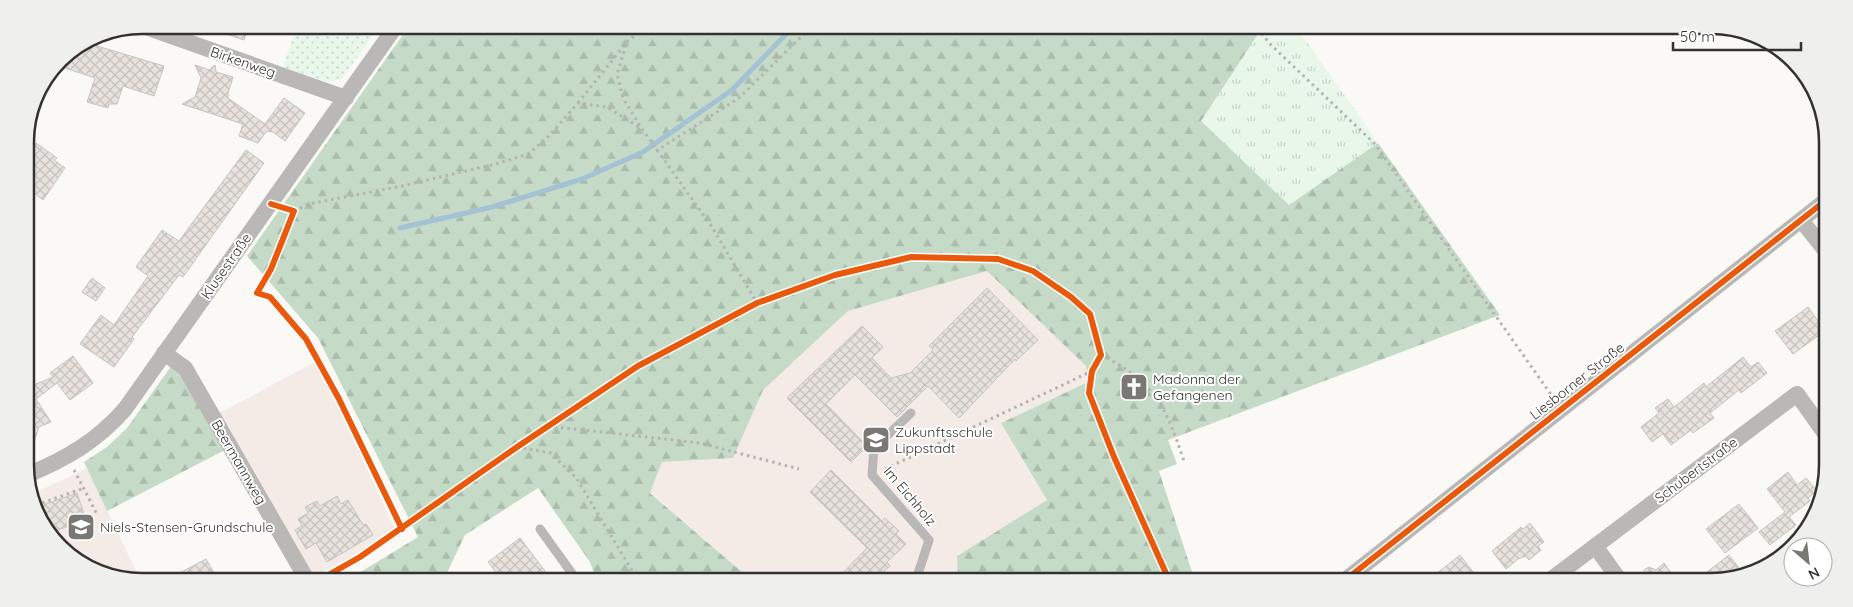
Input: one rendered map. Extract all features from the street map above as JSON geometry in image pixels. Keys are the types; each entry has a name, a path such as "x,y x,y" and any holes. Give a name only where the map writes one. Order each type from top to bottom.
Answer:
{"street":[{"name":"Birkenweg","path":"165,34 346,98"},
{"name":"Klusestraße","path":"34,472 68,457 96,438 113,423 390,34"},
{"name":"Liesborner Straße","path":"1354,573 1819,206"},
{"path":"1802,220 1819,242"},
{"name":"Beermannweg","path":"164,354 185,368 303,573"},
{"name":"Schubertstraße","path":"1560,573 1797,394 1819,425"},
{"path":"1595,546 1614,573"}],"lane":[{"name":"Im Eichholz","path":"911,413 874,448 872,475 929,540 918,573"},
{"path":"540,529 572,573"}],"path":[{"path":"294,211 309,204 402,186 496,164 528,154 546,139 627,42 636,34"},
{"path":"656,151 740,98 804,34"},
{"path":"1263,34 1376,144 1561,409"},
{"path":"627,42 617,74 623,98 656,151 712,227 757,303"},
{"path":"578,103 607,107 642,129"},
{"path":"1101,355 1127,368 1155,394 1174,430 1184,461"},
{"path":"872,475 1092,371"},
{"path":"548,426 700,443 799,469"},
{"path":"517,447 550,453 577,479 633,573"},
{"path":"68,457 98,516"},
{"path":"41,503 84,488"}],"shaded area":[{"name":"Zukunftsschule Lippstadt","path":"987,271 1086,366 1088,382 1001,423 1047,500 957,556 958,573 743,573 650,492 662,462 733,458 763,390 848,311"},
{"path":"315,362 336,401 395,530 371,547 322,573 309,573 218,414"},
{"name":"Niels-Stensen-Grundschule","path":"87,468 137,573 114,570 88,559 76,551 52,525 39,500 37,492"}],"green space":[{"path":"294,34 374,34 342,79 327,82 283,67"},
{"path":"403,34 1258,34 1201,121 1289,205 1378,143 1500,315 1168,440 1177,464 1159,471 1192,573 958,573 957,556 1047,500 1001,423 1088,382 1086,366 987,271 848,311 763,390 733,458 662,462 650,493 743,573 594,573 590,562 538,488 465,535 447,573 359,573 418,537 318,338 247,256"},
{"path":"1258,34 1301,34 1378,143 1289,205 1200,121"},
{"path":"172,365 183,377 225,450 107,511 84,462 107,447 127,428"}],"building":[{"path":"226,34 246,34 244,40"},
{"path":"97,44 97,46 164,66 154,96 123,86 117,104 109,104 108,108 87,102 95,78 63,67 82,52"},
{"path":"195,65 209,70 215,65 216,72 233,77 228,98 265,124 284,98 305,113 285,141 273,132 267,131 258,143 239,136 243,124 182,104 195,97 201,78"},
{"path":"36,143 57,158 54,160 65,168 43,200 34,193 34,146"},
{"path":"246,150 264,163 183,277 179,275 132,337 134,339 114,367 80,344 101,315 114,325 148,276 136,267 162,230 179,241"},
{"path":"92,278 105,288 96,301 82,292"},
{"path":"987,288 1038,340 1016,361 1015,359 959,418 928,386 897,417 855,375 826,404 867,446 851,462 787,398 862,326 883,347 872,358 891,378 910,373 933,350 929,346"},
{"path":"1808,307 1819,323 1819,335 1793,354 1775,331"},
{"path":"73,356 93,383 70,400 57,383 36,399 51,422 39,427 34,442 34,385 53,377 50,373"},
{"path":"1743,357 1751,367 1758,362 1767,373 1741,393 1739,390 1710,413 1714,418 1693,433 1691,430 1671,445 1663,434 1652,442 1641,427 1659,413 1655,408 1668,399 1674,407 1704,383 1706,387"},
{"path":"831,470 882,521 885,518 899,531 896,534 906,544 887,562 890,566 884,571 886,573 843,573 867,548 810,492"},
{"path":"1788,472 1797,485 1806,478 1816,490 1808,498 1810,501 1789,517 1796,525 1770,545 1759,532 1785,512 1767,489"},
{"path":"77,493 86,520 56,530 42,505"},
{"path":"337,496 341,504 348,500 363,525 366,524 373,535 327,562 316,543 306,549 295,530 302,526 298,519 308,513 305,507 317,501 320,506"},
{"path":"1739,504 1758,528 1725,553 1706,529"},
{"path":"1530,523 1544,542 1538,546 1541,550 1529,560 1526,556 1518,559 1506,569 1492,551 1521,527 1523,529"},
{"path":"520,538 546,573 496,573 488,562"},
{"path":"1460,555 1474,573 1437,573"},
{"path":"1729,555 1739,568 1732,571 1706,573"},
{"path":"206,559 214,573 179,573"},
{"path":"1664,563 1671,573 1644,573 1644,570 1649,567 1656,570"}],"waterway":[{"path":"400,228 492,207 582,179 643,152 732,90 786,34"}],"cycle path":[{"path":"271,204 294,211 271,269 257,293 270,297 306,339 339,399 402,529"},
{"path":"1354,573 1819,206"},
{"path":"332,573 360,557 517,447 638,366 757,303 835,275 911,257 998,259 1033,271 1071,297 1090,314 1101,355 1092,371 1089,393 1114,457 1166,573"}],"place":[{"name":"Madonna der Gefangenen","path":"1134,387"},
{"name":"Zukunftsschule Lippstadt","path":"876,440"},
{"name":"Niels-Stensen-Grundschule","path":"81,527"}]}
